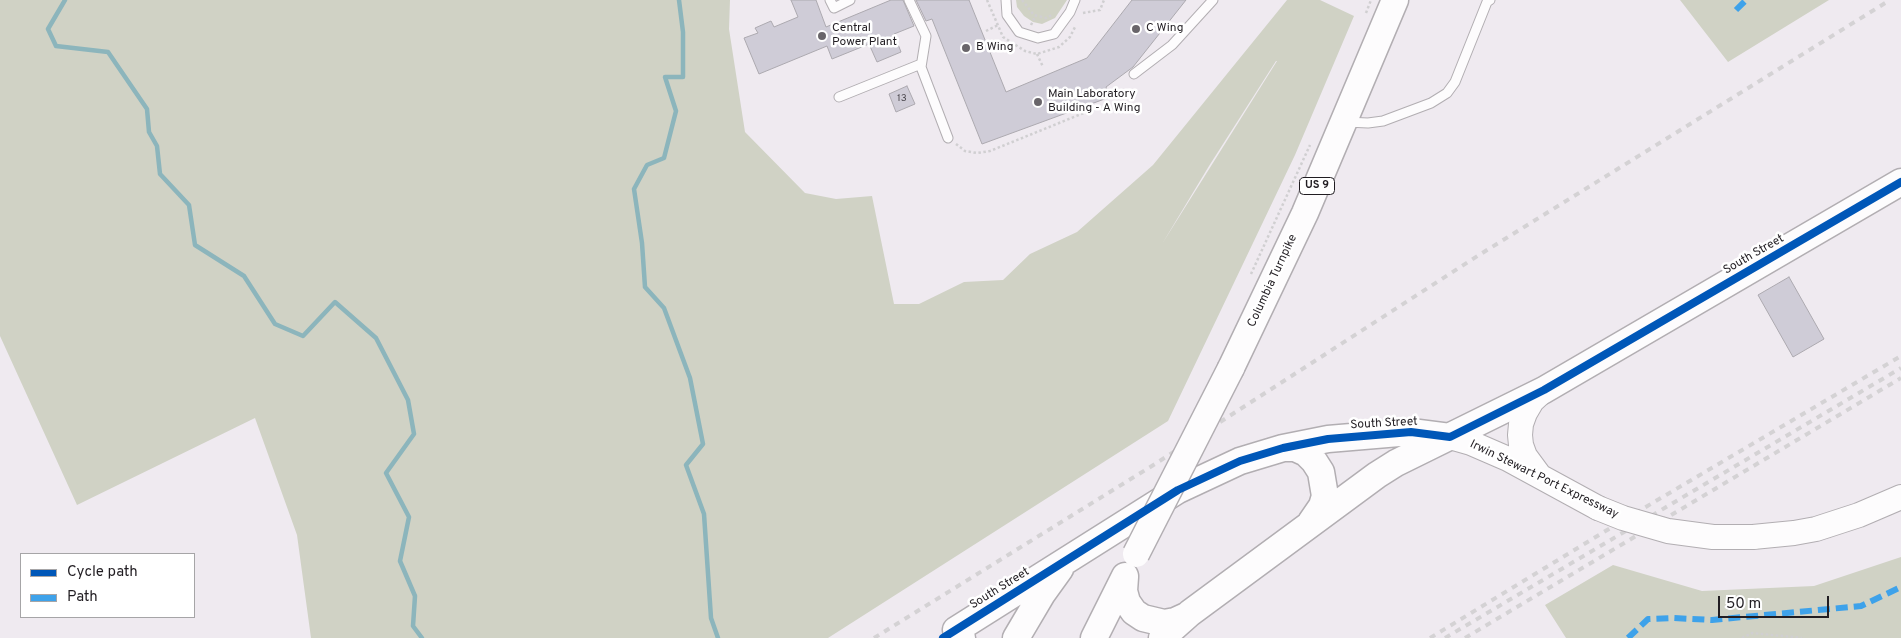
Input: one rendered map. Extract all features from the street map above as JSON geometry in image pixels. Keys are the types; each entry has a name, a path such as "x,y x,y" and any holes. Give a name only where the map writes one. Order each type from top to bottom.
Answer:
{"main road":[{"name":"Columbia Turnpike","path":"1125,577 1231,368 1291,243 1344,122 1394,0"},
{"name":"South Street","path":"954,635 1072,557 1200,479 1240,461 1283,448 1328,439 1392,432 1450,437 1544,390 1901,182"},
{"path":"1544,390 1532,401 1525,413 1520,435 1525,456 1548,482"},
{"path":"1162,638 1190,613 1377,475 1396,463 1450,437"},
{"name":"Irwin Stewart Port Expressway","path":"1450,437 1490,451 1598,508 1623,518 1668,531 1713,537 1753,537 1816,529 1858,515 1901,497"},
{"path":"1283,448 1295,448 1306,453 1321,472 1325,483 1325,496 1322,506 1309,524"},
{"path":"1016,638 1046,587 1072,557"},
{"path":"1125,577 1124,591 1127,602 1134,612 1143,618 1164,623 1175,621 1190,613"},
{"name":"US 9","path":"1094,638 1125,577"}],"lane":[{"path":"830,0 834,8 850,0"},
{"path":"909,0 926,36 921,64 948,138"},
{"path":"1006,0 1008,15 1019,32 1038,38 1054,34 1076,0"},
{"path":"1134,74 1172,45 1213,0"},
{"path":"1344,122 1368,123 1383,121 1431,102 1446,93 1455,82 1487,2 1490,0"},
{"path":"839,97 921,64"}],"path":[{"path":"1022,0 1034,15 1046,18 1054,15 1057,10"},
{"path":"1364,18 1371,0"},
{"path":"986,31 998,25"},
{"path":"1037,54 1043,68"},
{"path":"948,138 965,151 977,153 990,151 1100,106"},
{"path":"1248,281 1312,139"},
{"path":"1742,638 1752,633 1802,638"}],"shaded area":[{"path":"0,0 730,0 729,29 745,132 805,193 836,199 872,196 894,304 919,304 964,282 1003,280 1030,254 1077,232 1153,165 1287,0 1320,0 1354,16 1295,155 1168,421 828,638 311,638 297,535 255,418 77,505 0,336","holes":["1277,61 1162,244 1209,166"]},
{"path":"1016,0 1067,0 1055,18 1042,24 1033,22 1024,16 1017,7"},
{"path":"1680,0 1829,0 1728,62"},
{"path":"1901,557 1901,638 1566,638 1545,605 1613,565 1702,591 1814,586"}],"building":[{"name":"Central Power Plant","path":"791,0 816,0 826,27 891,0 903,0 914,26 894,34 901,52 877,62 869,44 832,59 827,46 759,74 744,38 758,33 755,28 771,21 774,27 798,17"},
{"path":"916,0 969,0 1006,92 1087,58 1132,0 1186,0 1133,67 1106,87 1110,97 982,144 932,19 926,21"},
{"path":"907,86 915,104 896,112 889,94"},
{"path":"1789,277 1824,339 1793,357 1758,295"}],"waterway":[{"path":"65,0 48,29 56,46 108,52 147,109 149,132 157,146 160,174 189,205 195,245 244,276 275,324 303,336 335,302 376,338 408,400 414,434 386,473 409,517 400,561 415,596 413,626 422,638"},
{"path":"679,0 683,32 683,77 665,77 676,111 664,158 647,165 634,189 642,243 645,287 664,308 690,378 703,444 686,465 704,514 711,618 718,638"}],"railway":[{"path":"874,638 1155,464 1479,255 1890,0"},
{"path":"1430,638 1617,524 1901,356"},
{"path":"1445,638 1901,368"},
{"path":"1465,638 1901,378"}],"marked path":[{"path":"1736,10 1746,0"},
{"path":"1628,638 1648,619 1712,620 1861,606 1901,587"}],"cycle path":[{"path":"943,638 1178,490 1240,461 1283,448 1328,439 1411,432 1450,437 1544,390 1901,182"}],"place":[{"name":"C Wing","path":"1136,29"},
{"name":"Central Power Plant","path":"822,36"},
{"name":"B Wing","path":"966,48"},
{"name":"Main Laboratory Building - A Wing","path":"1038,102"}]}
